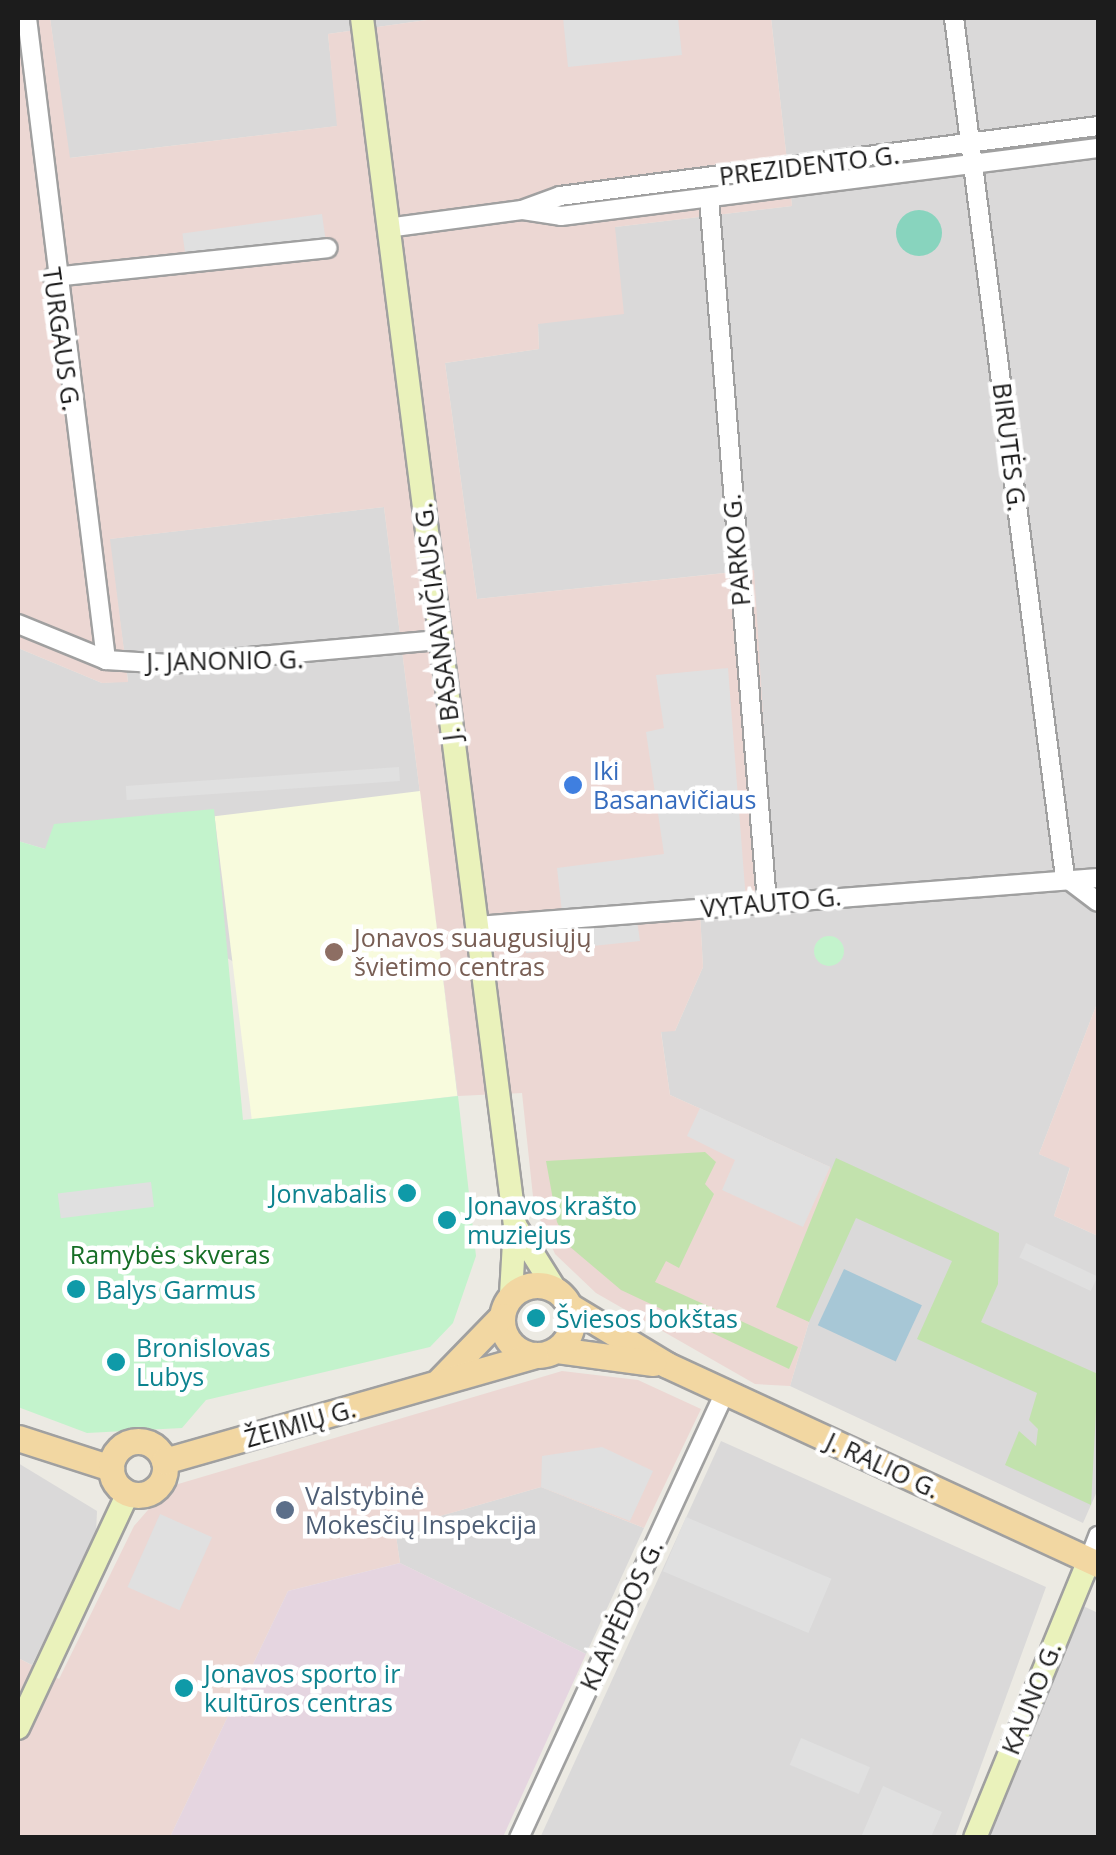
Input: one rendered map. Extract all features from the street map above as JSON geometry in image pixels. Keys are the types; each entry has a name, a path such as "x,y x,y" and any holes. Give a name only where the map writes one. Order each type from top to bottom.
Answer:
{"main road":[{"name":"J. BASANAVIČIAUS G.","path":"362,18 515,1225 506,1306"},
{"name":"J. BASANAVIČIAUS G.","path":"515,1225 563,1298"},
{"path":"436,1384 506,1306 532,1284 563,1298 571,1330 546,1353 506,1338 506,1306"},
{"name":"J. RALIO G.","path":"563,1298 668,1365 1095,1553"},
{"name":"J. RALIO G.","path":"546,1353 668,1365"},
{"name":"ŽEIMIŲ G.","path":"164,1461 546,1353"},
{"path":"18,1438 112,1468 128,1493"},
{"path":"112,1468 123,1446 139,1442 164,1461 153,1491 128,1493"},
{"path":"18,1728 128,1493"},
{"name":"KAUNO G.","path":"975,1838 1095,1553"}],"street":[{"name":"TURGAUS G.","path":"27,18 53,277 106,660"},
{"name":"BIRUTĖS G.","path":"954,18 1065,877"},
{"name":"PREZIDENTO G.","path":"387,228 522,210 560,196 1098,126"},
{"name":"PREZIDENTO G.","path":"522,210 561,216 1098,148"},
{"name":"PARKO G.","path":"709,198 768,902"},
{"path":"53,277 327,248"},
{"name":"J. JANONIO G.","path":"18,624 106,660 319,658 440,640"},
{"path":"1065,877 1098,902"},
{"name":"VYTAUTO G.","path":"477,926 1065,877 1098,878"},
{"name":"KLAIPĖDOS G.","path":"519,1838 725,1392"}],"shaded area":[{"path":"18,18 50,18 70,158 337,126 328,34 441,18 771,18 792,206 615,227 624,314 538,324 539,349 445,363 477,599 754,570 775,906 700,913 703,967 675,1031 661,1032 670,1095 830,1167 834,1177 777,1306 809,1322 790,1386 755,1384 596,1293 555,1254 534,1206 522,1093 458,1096 384,507 110,539 128,682 102,683 18,648"},
{"path":"50,18 441,18 328,34 338,126 69,158"},
{"path":"563,18 678,18 682,55 568,67"},
{"path":"771,18 1098,18 1098,864 1088,887 1098,892 1098,1001 1039,1154 1070,1167 1054,1216 1098,1236 1098,1489 1083,1523 790,1386 809,1322 776,1307 830,1167 670,1095 661,1031 675,1031 703,967 700,913 753,570 477,599 445,363 539,349 538,324 615,227 792,206"},
{"path":"322,214 327,248 187,267 182,234"},
{"path":"384,507 458,1096 45,849 18,841 18,648 102,683 128,681 109,539"},
{"path":"728,668 746,901 636,914 640,941 526,953 523,926 563,921 557,868 664,854 646,732 664,728 656,675"},
{"path":"399,767 400,781 127,800 126,786"},
{"name":"Jonavos suaugusiųjų švietimo centras","path":"420,791 457,1096 252,1121 215,816"},
{"path":"1098,1001 1098,1236 1054,1216 1070,1168 1039,1154"},
{"path":"700,1108 830,1167 803,1227 722,1190 735,1160 687,1136"},
{"path":"151,1182 154,1207 61,1218 58,1193"},
{"path":"1026,1243 1098,1276 1091,1291 1019,1258"},
{"path":"562,1371 638,1380 701,1409 644,1528 541,1487 395,1529 400,1563 288,1591 170,1837 18,1837 18,1658 59,1679 134,1526 168,1487"},
{"path":"721,1441 1046,1587 955,1837 540,1838"},
{"path":"602,1447 653,1471 630,1521 541,1487 542,1456"},
{"path":"18,1463 97,1511 96,1533 32,1665 18,1658"},
{"path":"541,1487 644,1528 586,1654 400,1563 395,1529"},
{"path":"160,1514 212,1537 180,1610 127,1587"},
{"path":"686,1517 831,1579 808,1633 663,1571"},
{"path":"400,1563 586,1654 503,1837 170,1837 288,1591"},
{"path":"1081,1605 1098,1613 1098,1837 988,1838"},
{"path":"801,1738 870,1767 859,1794 790,1765"},
{"path":"883,1786 942,1812 931,1837 861,1837"}],"green space":[{"path":"919,210 935,217 942,233 935,249 919,256 903,249 896,233 903,217"},
{"name":"Ramybės skveras","path":"214,809 243,1120 458,1096 476,1256 453,1323 430,1347 206,1400 182,1428 87,1433 18,1407 18,841 45,849 54,824"},
{"path":"829,936 839,941 844,951 839,961 829,966 819,961 814,951 819,941"},
{"path":"705,1152 716,1162 705,1184 714,1194 679,1268 666,1261 655,1282 798,1347 789,1369 621,1290 569,1246 557,1222 546,1161"},
{"path":"836,1158 999,1233 998,1284 981,1322 1098,1374 1091,1505 1005,1465 1019,1431 1036,1446 1038,1429 1029,1420 1037,1393 917,1339 952,1261 856,1218 809,1322 776,1307"}],"water":[{"path":"844,1269 922,1305 896,1362 818,1325"}],"place":[{"name":"Iki Basanavičiaus","path":"573,785"},
{"name":"Jonavos suaugusiųjų švietimo centras","path":"334,952"},
{"name":"Jonvabalis","path":"407,1193"},
{"name":"Jonavos krašto muziejus","path":"447,1220"},
{"name":"Balys Garmus","path":"76,1289"},
{"name":"Šviesos bokštas","path":"536,1318"},
{"name":"Bronislovas Lubys","path":"116,1362"},
{"name":"Valstybinė Mokesčių Inspekcija","path":"285,1510"},
{"name":"Jonavos sporto ir kultūros centras","path":"184,1688"}]}
